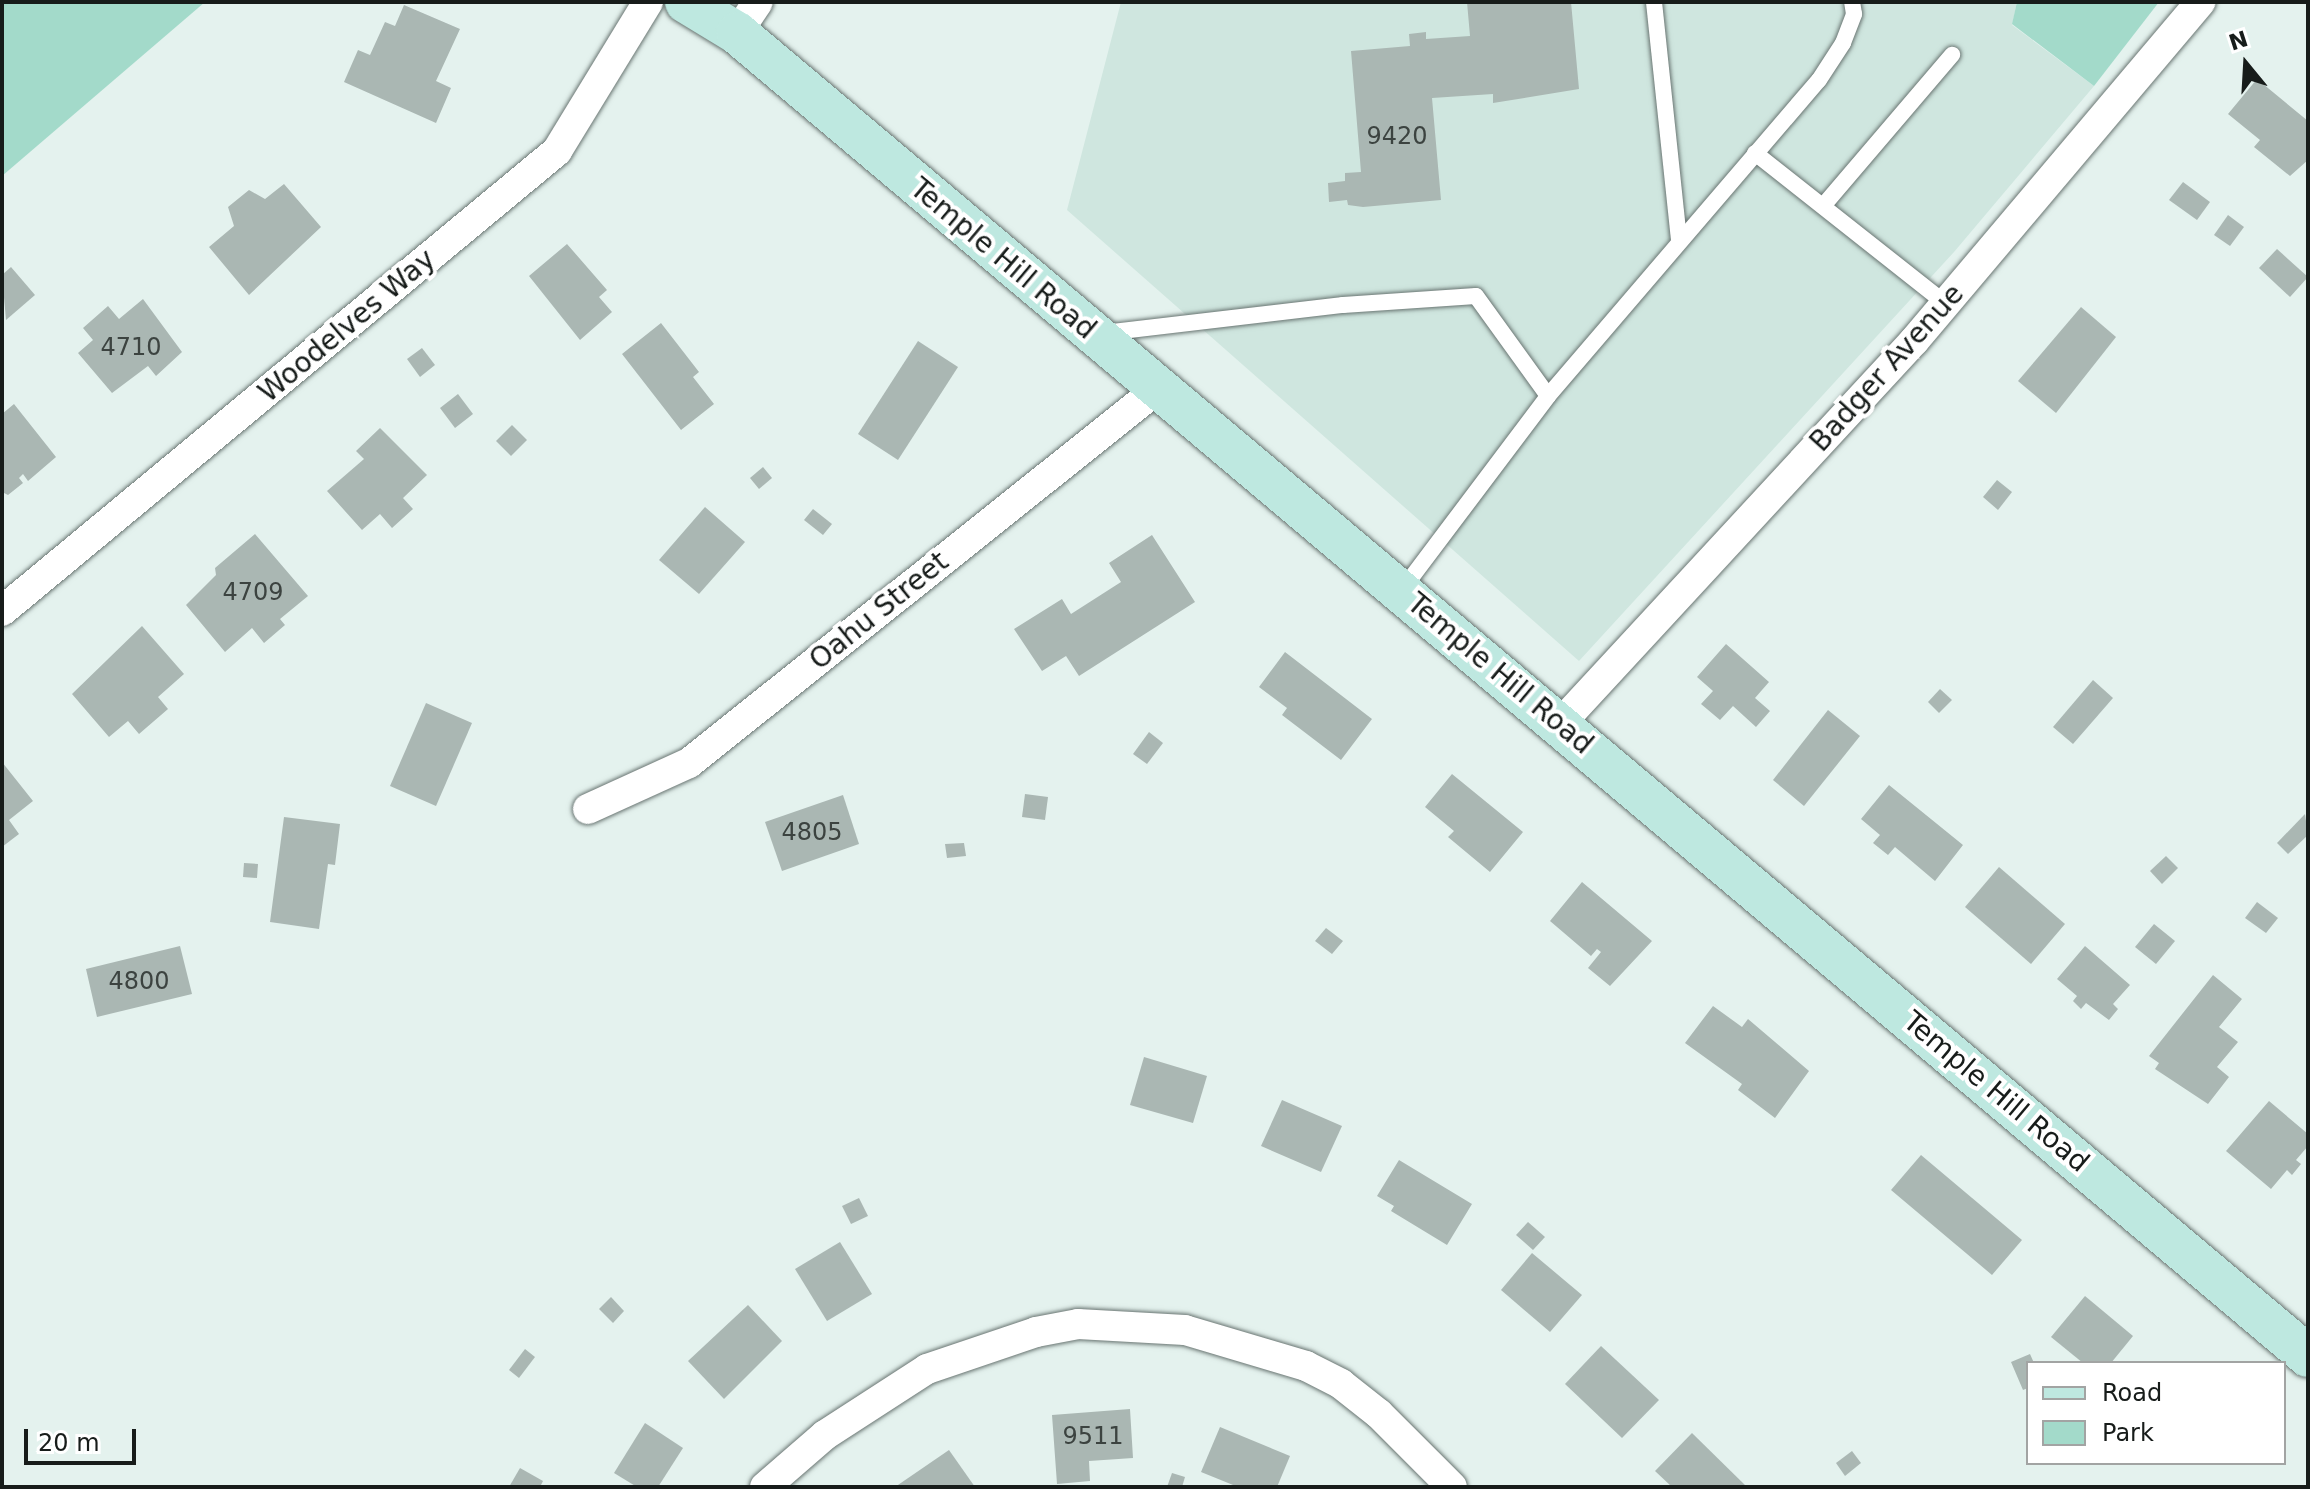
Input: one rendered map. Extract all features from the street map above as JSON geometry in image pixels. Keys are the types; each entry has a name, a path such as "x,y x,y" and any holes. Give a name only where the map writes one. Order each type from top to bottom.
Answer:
{"main road":[{"name":"Temple Hill Road","path":"686,2 748,18 1091,334 1156,390 1560,724 2308,1356"}],"street":[{"name":"Woodelves Way","path":"2,611 557,151 648,2"},
{"name":"Badger Avenue","path":"1560,724 1946,304 2200,2"},
{"name":"Oahu Street","path":"588,809 689,763 1156,390"},
{"path":"765,1487 825,1435 927,1369 1036,1332 1078,1324 1185,1330 1306,1366 1341,1384 1379,1414 1452,1487"}],"lane":[{"path":"1654,2 1679,240"},
{"path":"1401,592 1548,396 1819,80 1843,43 1854,14 1852,2"},
{"path":"1823,206 1952,55"},
{"path":"1755,153 1946,304"},
{"path":"1091,334 1343,305 1476,296 1548,396"}],"shaded area":[{"path":"1121,2 2017,2 2012,25 2094,86 1954,252 1579,661 1067,210"}],"green space":[{"path":"2,2 205,2 2,176"},
{"path":"2017,2 2159,2 2094,86 2012,24"}],"building":[{"path":"1467,2 1571,2 1579,89 1493,103 1493,94 1432,98 1441,200 1363,207 1348,205 1347,200 1329,202 1328,183 1345,181 1345,173 1361,172 1351,51 1410,46 1409,34 1426,32 1426,39 1470,36"},
{"path":"404,5 460,29 436,81 451,88 436,123 344,82 358,50 370,55 385,22 395,26"},
{"path":"2257,79 2308,121 2308,160 2290,176 2254,147 2260,140 2228,114"},
{"path":"2183,182 2210,202 2197,220 2169,200"},
{"path":"284,184 321,227 249,295 209,247 234,226 228,207 249,190 265,199"},
{"path":"2228,215 2244,227 2230,246 2214,235"},
{"path":"567,244 607,290 599,297 612,312 580,340 529,276"},
{"path":"2277,249 2308,277 2290,297 2259,268"},
{"path":"11,267 35,295 6,320 2,275"},
{"path":"143,299 182,352 156,376 148,366 112,393 78,353 93,340 83,328 108,306 119,319"},
{"path":"2081,307 2116,337 2056,413 2018,381"},
{"path":"661,323 699,372 693,377 714,404 681,430 622,354"},
{"path":"918,341 958,367 898,460 858,434"},
{"path":"422,348 435,365 420,377 407,359"},
{"path":"458,394 473,414 455,428 440,408"},
{"path":"14,404 56,457 28,481 23,474 19,478 23,483 8,495 2,492 2,414"},
{"path":"512,425 527,440 511,456 496,441"},
{"path":"380,428 427,475 403,498 413,509 392,528 380,514 362,530 327,491 364,459 356,451"},
{"path":"763,467 772,478 759,489 750,478"},
{"path":"1997,480 2012,492 1998,510 1983,497"},
{"path":"705,507 745,542 699,594 659,560"},
{"path":"813,509 832,524 823,535 804,520"},
{"path":"255,534 308,596 280,619 285,625 264,643 252,628 225,652 186,605 216,575 215,568"},
{"path":"1152,535 1195,602 1079,676 1066,656 1042,671 1014,629 1062,599 1071,614 1121,582 1109,563"},
{"path":"142,626 184,674 158,697 168,709 139,734 128,721 109,737 72,694"},
{"path":"1726,644 1769,682 1755,698 1770,711 1756,727 1733,706 1720,720 1701,704 1713,691 1697,677"},
{"path":"1285,652 1372,719 1341,760 1282,715 1287,708 1259,687"},
{"path":"2093,680 2113,698 2073,744 2053,727"},
{"path":"1940,689 1952,700 1939,713 1928,702"},
{"path":"426,703 472,723 436,806 390,786"},
{"path":"1828,710 1860,736 1804,806 1773,780"},
{"path":"1149,732 1163,743 1147,764 1133,754"},
{"path":"2,762 33,801 9,820 19,834 2,847"},
{"path":"1452,774 1523,832 1490,872 1448,837 1454,831 1425,807"},
{"path":"1889,785 1963,845 1935,881 1895,847 1888,855 1873,843 1880,835 1861,819"},
{"path":"1025,794 1048,797 1045,820 1022,817"},
{"path":"843,795 859,844 782,871 765,822"},
{"path":"2305,814 2308,835 2288,854 2277,843"},
{"path":"284,817 340,824 335,865 328,864 319,929 270,922"},
{"path":"964,843 966,856 947,858 945,844"},
{"path":"2166,856 2178,868 2162,884 2150,871"},
{"path":"244,863 258,864 257,878 243,877"},
{"path":"1999,867 2065,924 2031,964 1965,907"},
{"path":"1582,882 1652,941 1610,986 1588,968 1601,952 1597,949 1591,956 1550,921"},
{"path":"2257,902 2278,918 2266,933 2245,918"},
{"path":"2154,924 2175,941 2156,964 2135,947"},
{"path":"1326,928 1343,941 1332,954 1315,941"},
{"path":"180,946 192,994 97,1017 86,969"},
{"path":"2085,946 2130,985 2113,1004 2118,1009 2109,1020 2086,1003 2081,1009 2073,1001 2077,996 2057,979"},
{"path":"2213,975 2242,999 2219,1027 2238,1042 2217,1067 2229,1077 2208,1104 2155,1069 2159,1063 2149,1056"},
{"path":"1713,1006 1742,1027 1748,1019 1809,1071 1775,1118 1738,1090 1742,1084 1685,1043"},
{"path":"1144,1057 1207,1076 1193,1123 1130,1105"},
{"path":"1282,1100 1342,1126 1321,1172 1261,1146"},
{"path":"2269,1101 2308,1134 2308,1146 2296,1160 2301,1164 2292,1175 2287,1170 2271,1189 2226,1151"},
{"path":"1921,1155 2022,1240 1992,1275 1891,1190"},
{"path":"1399,1160 1472,1204 1447,1245 1391,1211 1394,1206 1377,1196"},
{"path":"859,1198 868,1216 851,1224 842,1206"},
{"path":"1528,1222 1545,1237 1533,1250 1516,1235"},
{"path":"840,1242 872,1294 827,1321 795,1269"},
{"path":"1532,1253 1582,1295 1550,1332 1501,1290"},
{"path":"2085,1296 2133,1336 2113,1361 2081,1361 2051,1337"},
{"path":"611,1297 624,1311 613,1323 599,1309"},
{"path":"748,1305 782,1341 724,1399 688,1361"},
{"path":"1601,1346 1659,1400 1622,1438 1565,1384"},
{"path":"525,1349 535,1357 519,1378 509,1370"},
{"path":"2030,1354 2033,1361 2026,1361 2026,1389 2023,1390 2011,1362"},
{"path":"1130,1409 1133,1458 1089,1461 1090,1481 1057,1484 1052,1415"},
{"path":"645,1423 683,1448 658,1487 637,1487 614,1473"},
{"path":"1220,1427 1290,1456 1277,1487 1238,1487 1201,1472"},
{"path":"1692,1433 1747,1487 1672,1487 1655,1471"},
{"path":"949,1450 975,1487 895,1487"},
{"path":"1852,1451 1861,1463 1845,1476 1836,1463"},
{"path":"520,1468 543,1481 540,1487 509,1487"},
{"path":"1172,1473 1185,1477 1182,1487 1167,1487"}]}
